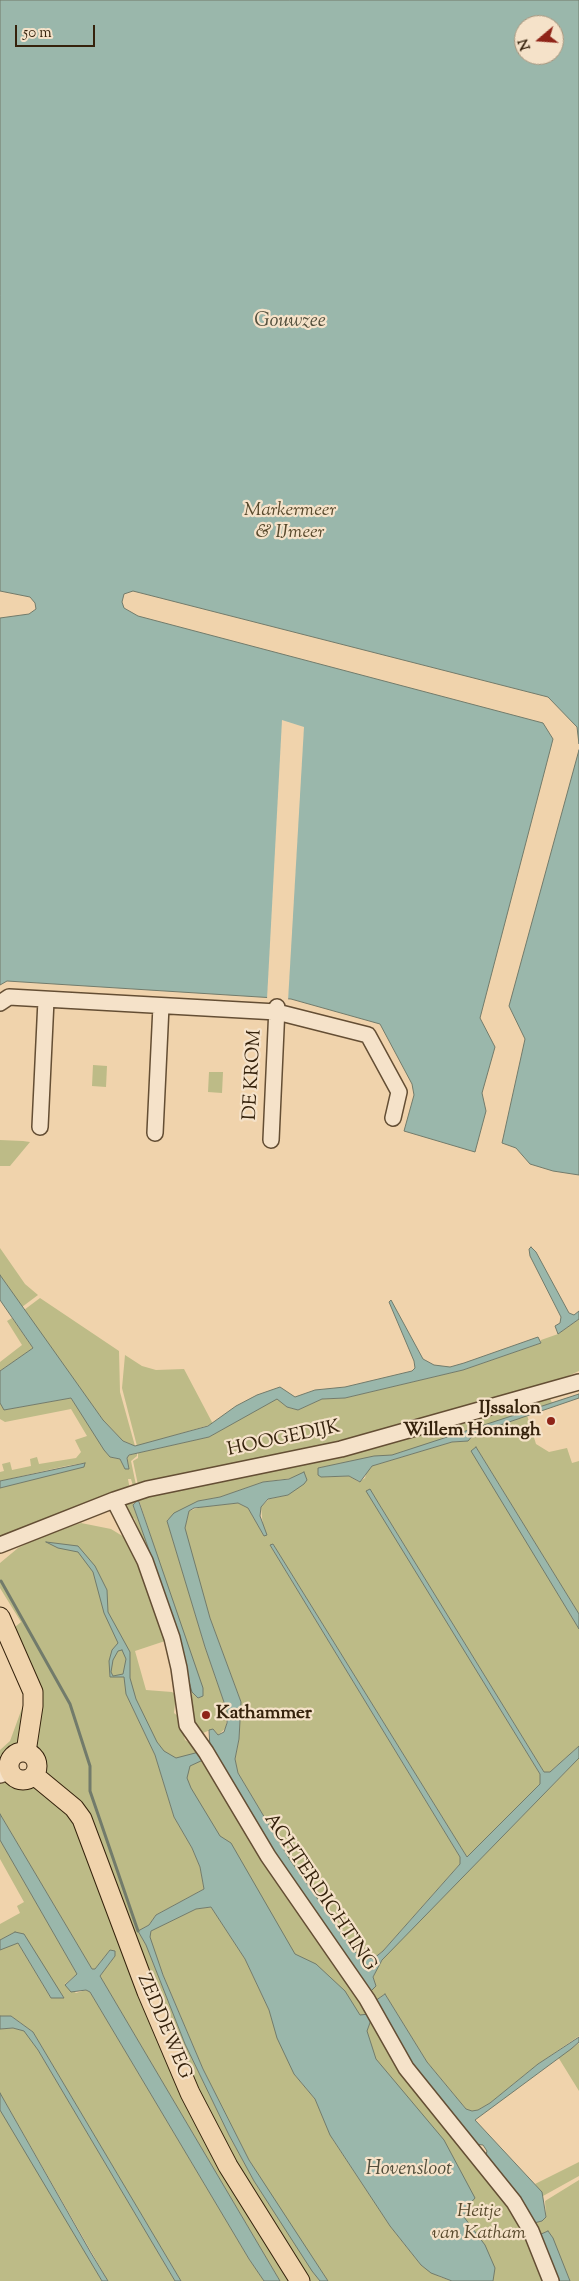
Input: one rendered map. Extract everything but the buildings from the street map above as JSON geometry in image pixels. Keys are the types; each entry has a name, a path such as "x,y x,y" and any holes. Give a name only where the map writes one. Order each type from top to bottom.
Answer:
{"main road":[{"path":"0,1617 33,1692 33,1706 26,1752"},
{"path":"26,1752 34,1757 37,1763 34,1775 28,1779 19,1780 5,1773 14,1755 26,1752"},
{"name":"ZEDDEWEG","path":"34,1775 74,1808 82,1819 147,1992 198,2108 251,2207 300,2281"}],"street":[{"name":"DE KROM","path":"0,1003 9,997 161,1006 277,1010 368,1035 399,1092 393,1118"},
{"path":"40,1127 46,1000"},
{"path":"155,1133 161,1006"},
{"name":"DE KROM","path":"271,1140 277,1010"},
{"name":"HOOGEDIJK","path":"0,1545 114,1500 178,1482 341,1449 579,1382"},
{"name":"ACHTERDICHTING","path":"114,1500 145,1561 172,1638 180,1668 186,1725 206,1752 268,1856 367,1999 406,2068 498,2180 521,2214 551,2281"}],"green space":[{"path":"93,1065 107,1066 106,1087 92,1086"},
{"path":"209,1072 223,1072 222,1093 208,1092"},
{"path":"0,1140 30,1142 10,1166 0,1166"},
{"path":"0,1248 25,1284 38,1295 22,1307 0,1275"},
{"path":"40,1298 119,1351 120,1392 135,1446 123,1441 103,1420 24,1310"},
{"path":"12,1318 33,1348 0,1371 0,1362 22,1345 7,1321"},
{"path":"579,1319 579,1371 553,1383 405,1428 138,1485 133,1461 138,1458 138,1453 209,1437 277,1398 287,1407 298,1410 322,1399 345,1398 463,1370 541,1343 541,1340 558,1334"},
{"path":"125,1355 142,1366 156,1370 184,1369 213,1424 137,1446 122,1388"},
{"path":"549,1396 552,1403 444,1439 386,1457 377,1456 318,1468 321,1477 349,1476 359,1482 365,1478 367,1471 372,1466 452,1442 465,1441 474,1434 527,1415 536,1444 549,1452 567,1448 572,1463 579,1461 579,1614 476,1447 472,1451 579,1629 579,1746 550,1772 544,1772 379,1504 370,1490 367,1492 540,1774 540,1784 467,1857 273,1544 270,1545 460,1857 460,1864 383,1951 373,1959 365,1958 356,1953 290,1860 238,1773 235,1759 239,1739 241,1702 210,1618 186,1538 185,1528 189,1511 201,1507 238,1503 248,1508 264,1536 261,1507 269,1499 288,1495 292,1478 263,1482 220,1497 198,1501 167,1520 205,1647 227,1711 226,1728 218,1735 213,1729 203,1733 195,1730 188,1704 192,1695 171,1622 134,1518 130,1518 125,1504 134,1501 133,1505 159,1578 192,1692 198,1698 203,1696 138,1497"},
{"path":"71,1398 110,1457 120,1459 125,1469 129,1469 127,1456 137,1453 137,1456 131,1461 136,1485 134,1489 131,1479 128,1479 130,1490 5,1537 0,1536 0,1488 84,1467 84,1463 0,1481 0,1472 4,1471 2,1464 10,1462 12,1470 31,1466 30,1459 37,1457 39,1464 76,1458 81,1452 75,1440 87,1436 71,1409 5,1422 0,1419 0,1403 4,1410"},
{"path":"81,1523 111,1529 124,1537 138,1555 168,1640 135,1651 146,1690 172,1692 176,1695 174,1713 179,1717 185,1740 192,1744 497,2187 521,2225 545,2281 470,2281 126,1694 155,1755 174,1817 192,1848 200,1867 204,1889 156,1915 149,1925 138,1931 146,1945 185,2044 229,2135 254,2181 320,2281 308,2281 263,2213 180,2057 95,1835 44,1773 43,1760 36,1746 38,1687 15,1627 21,1622 0,1588 0,1563 18,1548 46,1534"},
{"path":"5,1650 27,1695 20,1740 6,1754 0,1765 0,1750 10,1741 25,1700"},
{"path":"579,1758 579,2036 538,2064 490,2103 478,2110 472,2111 466,2109 427,2062 385,1994 375,2001 370,1992 376,1986 373,1978 376,1969 386,1955"},
{"path":"0,1781 18,1786 35,1787 73,1816 122,1947 294,2281 280,2281 100,1976 115,1956 110,1950 95,1969 92,1969 0,1814"},
{"path":"0,1840 77,1974 65,1984 76,1993 86,1990 90,1992 249,2259 264,2281 181,2281 33,2032 11,2016 0,2016 0,1950 14,1943 18,1943 51,1998 64,1998 15,1932 0,1940 0,1924 20,1913 17,1906 24,1902 0,1859"},
{"name":"Heitje van Katham","path":"211,1907 245,1959 269,2010 294,2074 315,2099 333,2140 390,2226 421,2265 440,2277 452,2281 328,2281 276,2204 249,2160 203,2069 147,1937 153,1929 196,1909"},
{"path":"13,2028 25,2031 38,2050 175,2281 108,2281 0,2093 0,2029"},
{"path":"579,2043 579,2091 558,2057"},
{"path":"0,2110 5,2116 102,2281 0,2281"},
{"path":"579,2162 579,2176 543,2196 535,2184"},
{"path":"579,2180 579,2281 570,2281 548,2231 539,2235 534,2223 542,2221 546,2217 545,2201"}],"water":[{"name":"Gouwzee","path":"0,0 579,0 579,744 577,727 548,697 133,591 124,594 122,602 124,608 138,616 543,723 553,739 480,1018 495,1047 482,1093 486,1111 475,1152 404,1131 414,1095 412,1084 380,1024 291,999 7,981 0,985 0,618 29,614 36,609 35,603 30,597 0,591"},
{"path":"579,750 579,1175 553,1171 530,1164 516,1148 502,1143 525,1039 509,1006"},
{"path":"531,1247 536,1252 569,1313 574,1315 579,1311 579,1319 558,1334 555,1326 560,1323 561,1317 530,1256 529,1249"},
{"path":"0,1275 103,1420 123,1441 135,1446 208,1426 236,1406 257,1395 280,1387 295,1397 315,1390 345,1387 412,1371 415,1368 414,1361 389,1302 391,1300 423,1359 434,1365 450,1367 538,1337 541,1343 463,1370 345,1398 322,1399 298,1410 287,1407 277,1399 209,1437 129,1455 127,1458 129,1469 125,1469 120,1459 110,1457 104,1450 71,1398 4,1410 0,1403 0,1371 33,1348 0,1300"},
{"path":"579,1394 579,1398 474,1434 468,1441 452,1442 372,1466 360,1482 349,1476 321,1477 318,1475 318,1468 374,1456 392,1455"},
{"path":"476,1447 579,1614 579,1629 471,1451"},
{"path":"85,1463 84,1467 0,1488 0,1481"},
{"path":"304,1472 307,1480 304,1484 288,1495 268,1499 261,1507 260,1516 267,1535 264,1536 248,1508 238,1503 194,1508 189,1511 185,1528 210,1618 241,1702 239,1739 235,1759 238,1773 290,1860 356,1953 373,1959 383,1951 460,1864 460,1857 270,1545 273,1544 467,1857 540,1784 540,1774 366,1491 370,1489 544,1772 550,1772 579,1746 579,1758 382,1960 373,1977 376,1986 370,1992 287,1872 210,1748 209,1730 213,1729 218,1735 224,1732 227,1723 227,1711 205,1647 167,1521 174,1513 198,1501 220,1497 263,1482 289,1479"},
{"path":"138,1499 203,1688 203,1696 198,1698 192,1692 159,1578 133,1505"},
{"name":"Hovensloot","path":"46,1542 78,1546 95,1566 107,1590 108,1612 130,1652 130,1678 136,1699 157,1742 164,1751 176,1758 199,1752 203,1760 190,1766 187,1778 191,1788 220,1836 231,1843 295,1954 316,1964 345,1991 360,2015 369,2014 371,2020 367,2031 376,2059 444,2140 475,2198 467,2207 464,2217 485,2245 495,2268 493,2281 452,2281 431,2273 421,2265 390,2226 330,2135 315,2099 294,2074 277,2038 269,2010 245,1959 211,1907 196,1909 151,1931 150,1937 163,1975 203,2069 249,2160 328,2281 320,2281 312,2271 254,2181 229,2135 185,2044 146,1945 138,1931 149,1925 156,1915 204,1889 200,1867 192,1848 174,1817 155,1755 126,1694 124,1677 110,1677 109,1661 112,1650 118,1643 104,1613 93,1572 78,1552 58,1548","holes":["122,1650 126,1659 123,1674 113,1676 111,1672 113,1660 118,1651"]},
{"path":"0,1814 92,1969 95,1969 110,1950 115,1951 115,1956 100,1976 280,2281 264,2281 249,2259 90,1992 86,1990 71,1992 65,1985 77,1974 0,1840"},
{"path":"15,1932 24,1934 64,1998 51,1998 18,1943 0,1950 0,1940"},
{"path":"385,1994 427,2062 466,2109 472,2111 478,2110 490,2103 538,2064 579,2037 579,2042 571,2049 475,2120 542,2192 546,2217 542,2221 534,2223 485,2158 487,2151 483,2145 475,2144 415,2071 375,2001"},
{"path":"0,2016 11,2016 33,2032 181,2281 175,2281 38,2050 24,2031 13,2028 0,2029"},
{"path":"0,2093 108,2281 102,2281 0,2110"},
{"path":"548,2231 553,2238 570,2281 556,2281 539,2235"}],"pier":[{"path":"282,720 304,727 288,1001 267,999"}],"waterway":[{"path":"1,1581 70,1704 90,1766 90,1791 138,1931"}],"place":[{"name":"IJssalon Willem Honingh","path":"551,1421"},
{"name":"Kathammer","path":"206,1715"}],"park label":[{"name":"Markermeer & IJmeer","path":"290,523"}]}
